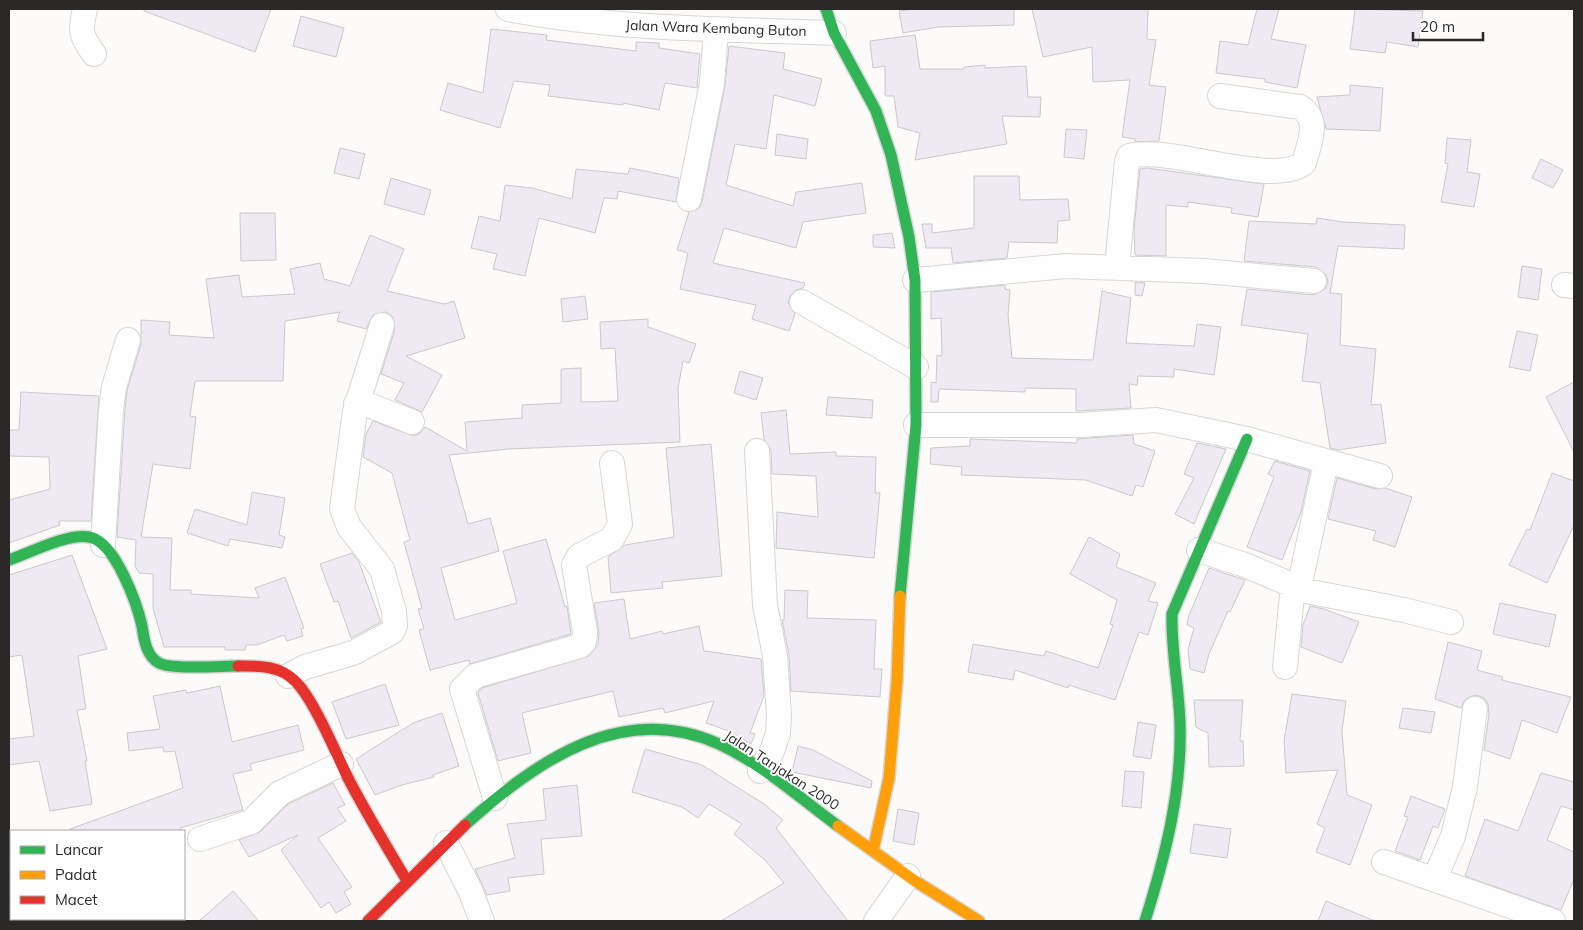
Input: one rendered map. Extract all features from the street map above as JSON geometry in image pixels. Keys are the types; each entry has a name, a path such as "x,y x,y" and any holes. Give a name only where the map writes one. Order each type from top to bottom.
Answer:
{"street":[{"path":"85,9 81,29 84,40 94,54"},
{"name":"Jalan Wara Kembang Buton","path":"514,9 606,23 716,31 834,33"},
{"path":"826,9 834,33 876,111 891,155 909,237 915,280 916,425 902,562 897,680 889,778 873,851"},
{"path":"689,199 712,83 716,31"},
{"path":"1117,267 1127,161 1130,156 1167,155 1228,166 1275,170 1298,168 1304,163 1311,136 1311,118 1307,111 1300,107 1220,96"},
{"path":"915,280 1066,266 1204,271 1314,281"},
{"path":"802,302 916,367"},
{"path":"288,676 305,667 352,653 392,632 395,626 394,611 382,569 372,553 349,527 342,509 356,404 382,325"},
{"path":"103,545 105,478 111,409 128,340"},
{"path":"356,404 368,405 412,422"},
{"path":"916,425 1080,425 1156,420 1247,440 1380,476"},
{"path":"1145,921 1162,865 1181,763 1180,721 1170,639 1172,614 1247,440"},
{"path":"757,451 765,605 775,656 779,716 778,734 772,751 760,771"},
{"path":"1285,667 1296,586 1326,462"},
{"path":"495,798 462,689 475,676 580,646 584,642 585,632 574,565 579,556 612,539 620,524 612,463"},
{"path":"9,560 75,538 90,537 103,545 119,568 137,608 150,654 158,663 168,666 269,666 296,681 310,702 341,764 407,881"},
{"path":"1198,550 1246,565 1296,586 1345,600 1404,610 1451,622"},
{"path":"1435,878 1453,836 1465,787 1475,709"},
{"name":"Jalan Tanjakan 2000","path":"368,921 446,843 495,798 538,765 573,746 607,734 646,729 680,732 707,740 760,771 968,919"},
{"path":"200,839 251,822 280,794 341,764"},
{"path":"446,843 470,890 482,921"},
{"path":"1384,862 1435,878 1553,921"},
{"path":"876,921 908,876"}],"building":[{"path":"144,9 271,9 255,52 144,11"},
{"path":"914,9 1014,9 1014,25 938,27 903,33 899,11"},
{"path":"1032,9 1148,9 1147,39 1156,40 1149,85 1166,87 1159,141 1135,142 1135,139 1122,137 1130,80 1093,82 1092,47 1043,57"},
{"path":"1257,9 1279,9 1271,39 1306,45 1297,88 1265,82 1265,79 1216,73 1220,41 1248,45"},
{"path":"1355,9 1423,11 1418,47 1387,42 1385,53 1350,49"},
{"path":"301,16 344,28 336,57 293,46"},
{"path":"491,29 547,35 546,40 636,51 636,42 659,43 659,48 700,54 697,88 665,83 659,110 623,103 623,105 548,96 550,85 514,81 500,128 440,110 448,83 483,93"},
{"path":"915,35 920,69 964,69 964,67 985,65 985,68 1026,66 1028,97 1041,97 1040,117 1002,116 1007,144 915,160 920,133 898,127 894,96 886,96 885,94 885,66 873,68 870,41"},
{"path":"729,46 785,53 783,69 822,79 815,106 774,95 766,149 735,144 726,185 793,206 796,192 862,183 866,213 803,222 796,248 724,228 713,263 805,283 803,288 796,290 790,296 788,303 795,314 789,331 752,319 756,305 680,289 688,253 677,250 689,212 699,208 702,202 725,86"},
{"path":"1350,85 1383,88 1380,131 1326,129 1317,97 1350,95"},
{"path":"1066,129 1087,130 1084,159 1064,157"},
{"path":"777,134 808,139 806,159 775,155"},
{"path":"1447,138 1471,140 1467,172 1480,174 1474,207 1441,202 1448,164 1445,163"},
{"path":"340,148 365,154 359,179 334,173"},
{"path":"1541,159 1563,170 1553,188 1532,178"},
{"path":"630,168 679,178 676,202 618,191 617,199 604,198 595,233 539,218 525,276 493,269 497,254 471,248 479,216 500,221 505,185 532,188 572,199 576,169 628,174"},
{"path":"1147,168 1264,184 1258,217 1231,213 1232,208 1188,202 1188,207 1166,205 1166,256 1135,255 1134,229 1140,169"},
{"path":"974,176 1019,176 1020,200 1068,199 1070,220 1058,221 1057,243 1009,242 1007,258 953,263 951,248 926,248 922,224 932,224 932,233 974,228"},
{"path":"391,178 431,190 424,215 384,204"},
{"path":"240,213 275,213 276,260 241,261"},
{"path":"1317,218 1343,222 1405,225 1404,249 1338,246 1330,293 1342,294 1340,345 1376,349 1371,405 1381,404 1386,443 1338,450 1330,448 1320,383 1302,381 1308,334 1241,325 1247,289 1313,295 1325,289 1328,282 1326,275 1316,267 1244,261 1249,221 1316,224"},
{"path":"892,233 895,248 873,247 873,235"},
{"path":"370,235 404,249 387,291 444,304 454,301 465,338 406,356 442,375 422,412 395,400 404,383 381,374 395,329 392,316 386,312 373,315 366,329 337,321 340,312 285,321 283,381 195,381 190,416 196,417 190,469 153,464 141,537 172,538 170,590 191,590 191,594 259,598 255,588 285,577 304,628 301,629 303,636 287,641 284,635 257,645 246,645 245,650 225,650 225,647 164,647 153,608 153,574 139,573 135,566 136,540 117,537 127,390 141,344 141,320 170,322 169,335 214,338 206,279 239,275 242,297 295,294 290,269 320,263 324,279 350,286"},
{"path":"1522,266 1542,269 1538,300 1518,297"},
{"path":"1135,282 1145,283 1142,296 1135,295"},
{"path":"1005,285 1005,289 1010,290 1008,315 1012,358 1093,360 1102,291 1131,298 1126,343 1194,346 1197,324 1221,327 1214,375 1174,369 1174,377 1138,376 1137,385 1129,384 1131,408 1076,411 1076,389 1025,388 1025,392 939,389 938,402 931,402 931,382 936,383 937,355 942,356 941,318 931,319 931,292"},
{"path":"585,296 588,319 563,322 561,299"},
{"path":"648,319 648,327 696,344 689,363 683,361 678,388 680,442 509,449 449,455 468,524 490,518 499,551 441,568 455,620 517,603 503,551 546,539 565,607 567,606 571,634 470,664 469,660 430,670 419,630 424,629 418,609 422,608 404,542 410,540 392,473 363,457 366,434 373,421 414,436 425,427 467,451 465,422 522,418 522,405 561,403 561,369 581,368 581,402 618,401 615,348 601,349 600,322"},
{"path":"1517,331 1538,335 1530,371 1509,367"},
{"path":"740,371 763,378 756,400 734,393"},
{"path":"1574,382 1574,452 1546,397"},
{"path":"21,392 99,396 91,521 59,521 60,525 9,543 9,500 50,489 49,457 9,456 9,430 19,430"},
{"path":"828,397 873,400 872,418 826,415"},
{"path":"786,410 790,454 836,452 836,456 876,457 875,493 880,493 874,558 776,548 777,512 818,517 816,476 772,474 771,450 764,439 761,413"},
{"path":"1133,435 1134,444 1155,451 1143,487 1136,485 1132,496 1086,480 961,475 962,467 930,464 931,448 970,446 970,439 1077,443 1077,439"},
{"path":"1197,443 1226,449 1194,524 1175,514 1194,478 1184,474"},
{"path":"711,444 722,576 662,582 663,588 611,593 608,557 625,545 674,537 666,448"},
{"path":"1275,461 1310,471 1301,512 1282,560 1247,547 1274,477 1268,474"},
{"path":"1552,473 1574,481 1574,525 1547,583 1509,565 1527,529 1530,530"},
{"path":"1337,478 1376,489 1385,488 1412,497 1395,547 1373,540 1376,531 1328,519"},
{"path":"252,492 285,498 279,535 285,537 282,548 230,539 228,546 187,533 195,509 247,525"},
{"path":"1089,537 1120,554 1116,567 1156,583 1148,601 1158,603 1148,635 1139,632 1115,700 1069,685 1068,688 1015,670 1013,680 968,672 973,644 1044,656 1046,651 1098,668 1113,625 1110,624 1117,600 1070,574"},
{"path":"352,553 359,562 381,622 351,638 338,601 334,602 320,564"},
{"path":"72,555 107,649 78,656 86,709 77,710 87,761 85,761 92,804 50,811 39,761 9,765 9,739 34,736 22,655 9,657 9,575"},
{"path":"1209,568 1245,580 1230,612 1228,611 1209,654 1204,673 1190,669 1188,650 1194,628 1187,625 1188,618"},
{"path":"785,590 808,591 807,618 876,620 874,669 882,669 880,697 791,691 789,655 782,620 784,620"},
{"path":"624,599 630,639 662,631 663,634 699,626 704,651 761,659 764,696 750,733 755,734 751,744 726,730 706,723 714,701 665,713 663,708 619,717 613,691 522,713 531,753 498,761 478,693 482,688 589,656 598,644 599,633 594,603"},
{"path":"1500,603 1556,615 1549,647 1493,634"},
{"path":"1310,606 1359,622 1342,663 1301,647 1303,625"},
{"path":"1448,642 1482,651 1477,670 1503,677 1502,680 1571,697 1557,733 1522,720 1510,759 1484,750 1489,714 1488,704 1484,698 1476,695 1469,697 1464,701 1461,708 1435,699"},
{"path":"385,684 399,725 346,739 332,702"},
{"path":"220,686 232,742 298,725 304,750 250,764 252,770 233,774 243,810 180,828 181,830 70,830 183,788 175,751 164,752 163,747 129,751 127,733 160,729 153,696 186,690 187,693"},
{"path":"1292,694 1346,701 1342,731 1347,795 1372,805 1350,865 1316,852 1325,828 1317,824 1338,770 1286,773 1284,741"},
{"path":"1194,700 1243,700 1240,741 1243,741 1244,766 1209,767 1208,733 1196,727"},
{"path":"1403,708 1435,712 1431,733 1399,728"},
{"path":"442,713 459,766 433,775 434,777 402,785 375,795 356,759 413,723"},
{"path":"1138,722 1156,725 1151,759 1133,756"},
{"path":"798,746 813,750 872,781 871,788 792,772"},
{"path":"645,749 702,765 764,804 783,820 776,828 848,921 721,921 784,883 765,860 734,834 742,824 709,804 698,818 682,807 632,792"},
{"path":"1125,771 1144,772 1141,808 1122,806"},
{"path":"1541,773 1574,782 1574,810 1561,806 1547,840 1574,852 1574,879 1561,910 1465,876 1485,819 1518,831"},
{"path":"333,783 345,805 337,808 346,821 318,838 352,887 344,892 351,904 336,913 329,902 321,908 281,850 298,835 249,857 239,840 260,832 288,804"},
{"path":"577,785 582,836 541,839 544,874 508,878 510,891 487,895 475,869 515,858 507,824 546,820 543,789"},
{"path":"1411,796 1445,809 1438,828 1433,826 1420,860 1395,851 1408,817 1404,816"},
{"path":"898,809 919,813 914,845 893,841"},
{"path":"1194,824 1231,829 1227,858 1190,853"},
{"path":"233,891 259,921 199,921"},
{"path":"1326,901 1375,921 1318,921"}],"traffic: fast":[{"path":"826,9 834,33 876,111 891,155 909,237 915,280 916,425 900,596"},
{"path":"1145,921 1171,824 1178,774 1180,724 1172,614 1247,439"},
{"path":"9,560 70,538 89,537 99,541 116,561 130,589 146,647 155,660 165,665 174,666 238,666"},
{"path":"465,825 521,780 551,760 582,744 614,734 648,729 683,732 719,744 735,752 766,771 838,826"}],"traffic: slow":[{"path":"873,851 889,778 897,680 900,596"},
{"path":"838,826 915,881 979,921"}],"traffic: jam":[{"path":"238,666 275,669 289,676 302,689 324,726 355,791 407,881"},
{"path":"368,921 465,825"}]}
